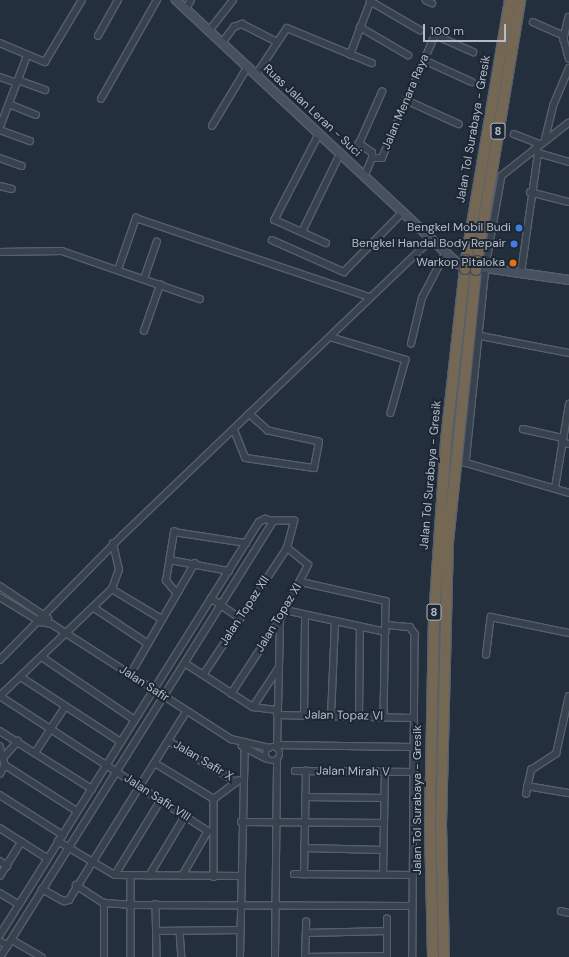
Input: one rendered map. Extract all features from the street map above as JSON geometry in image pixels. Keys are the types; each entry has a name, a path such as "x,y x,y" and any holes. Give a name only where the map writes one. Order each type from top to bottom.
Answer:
{"highway":[{"name":"Jalan Tol Surabaya - Gresik","path":"433,957 430,825 434,611 446,441 463,264 510,0"},
{"name":"Jalan Tol Surabaya - Gresik","path":"444,957 441,825 448,542 477,266 520,0"}],"main road":[{"name":"Ruas Jalan Leran - Suci","path":"176,0 248,66 402,213 432,239 445,254 463,264"},
{"path":"463,264 569,280"}],"street":[{"path":"0,43 27,56 48,60 82,0"},
{"path":"98,36 118,0"},
{"path":"101,99 157,0"},
{"path":"186,9 191,0"},
{"path":"209,31 233,0"},
{"path":"426,0 432,3"},
{"path":"350,55 370,1 420,30"},
{"path":"569,17 564,36 569,58"},
{"path":"532,22 564,36"},
{"path":"222,43 234,28 242,24 276,41"},
{"path":"360,27 408,55"},
{"path":"256,74 283,30 290,29 372,63"},
{"name":"Jalan Menara Raya","path":"364,177 372,158 382,158 406,100 436,35 473,52"},
{"path":"27,56 0,128 30,141"},
{"path":"424,60 472,82"},
{"path":"212,126 248,66"},
{"path":"545,139 553,106 569,68"},
{"path":"0,77 45,90"},
{"path":"372,158 372,153 359,144 382,92"},
{"path":"406,100 459,124"},
{"path":"10,104 36,115"},
{"path":"521,273 536,151 545,139 569,123"},
{"path":"562,128 569,131"},
{"path":"514,134 540,144"},
{"path":"319,135 275,220 326,242"},
{"path":"536,151 569,162"},
{"path":"536,151 503,173 486,267 481,336 467,465 569,493"},
{"path":"302,232 340,154"},
{"path":"0,158 22,166"},
{"path":"0,186 12,189"},
{"path":"530,192 569,202"},
{"path":"272,240 344,272 402,213"},
{"path":"118,270 136,218 369,297"},
{"path":"0,660 41,622 113,544 330,337 369,297 432,239"},
{"path":"144,279 157,242"},
{"path":"0,252 62,251 200,299"},
{"path":"411,344 422,298 445,254"},
{"path":"144,331 160,284"},
{"path":"481,336 569,353"},
{"path":"330,337 406,360 391,413"},
{"path":"555,488 569,404"},
{"path":"234,429 246,458 314,468 319,442 268,431 249,414"},
{"path":"523,429 562,440 569,444"},
{"path":"0,935 2,926 63,835 261,520 274,521 223,606 185,663 68,848 2,957"},
{"name":"Jalan Topaz XII","path":"204,674 287,548 294,521 274,521"},
{"path":"178,594 167,586 174,532 246,544"},
{"path":"0,696 112,589 119,570 113,544"},
{"name":"Jalan Topaz XI","path":"231,694 280,619 301,582 308,562 287,548"},
{"path":"170,560 195,563 229,571"},
{"path":"130,675 147,643 178,594 195,563"},
{"path":"301,582 384,600 386,625 384,717"},
{"path":"0,586 47,615 52,624"},
{"path":"112,589 162,619"},
{"path":"0,597 41,622 52,624"},
{"path":"211,598 240,618"},
{"path":"93,607 147,643"},
{"path":"285,610 306,616 386,632"},
{"path":"304,716 306,616"},
{"path":"486,655 491,617 569,633"},
{"path":"274,957 275,822 277,760 280,754 277,747 276,713 280,619"},
{"path":"331,717 335,622"},
{"name":"Jalan Safir","path":"52,624 130,675 153,692 186,712 266,758 277,760"},
{"path":"386,625 410,627 415,634 412,718 413,957"},
{"path":"359,717 360,627"},
{"path":"42,657 135,720"},
{"path":"185,663 253,707 278,669"},
{"path":"21,677 121,742"},
{"name":"Jalan Safir VIII","path":"0,696 50,730 210,831"},
{"path":"526,794 527,786 536,764 556,754 569,696"},
{"path":"35,753 65,707"},
{"name":"Jalan Topaz VI","path":"253,707 276,713 304,716 412,718"},
{"path":"42,890 67,901 90,862 155,763 186,712"},
{"path":"0,731 92,789"},
{"path":"4,757 18,741"},
{"name":"Jalan Safir X","path":"169,741 239,780"},
{"path":"240,957 241,822 239,780 244,745"},
{"name":"Jalan Safir","path":"244,745 269,748 412,747"},
{"path":"0,746 4,757 5,766 0,774"},
{"path":"266,758 269,748"},
{"path":"155,763 214,799"},
{"path":"5,766 77,811"},
{"name":"Jalan Mirah V","path":"295,771 412,772"},
{"path":"304,875 306,771"},
{"path":"383,875 385,772"},
{"path":"214,877 210,831 214,799 239,780"},
{"path":"527,786 569,793"},
{"path":"0,795 63,835"},
{"path":"305,797 384,798"},
{"path":"115,875 162,800"},
{"path":"149,876 185,816"},
{"path":"241,822 384,823"},
{"path":"0,828 47,858"},
{"path":"182,876 210,831"},
{"path":"0,876 21,842"},
{"path":"58,842 90,862 115,875 214,877 241,876"},
{"path":"304,848 383,850"},
{"path":"0,861 7,866"},
{"path":"294,874 412,875"},
{"path":"131,876 131,957"},
{"path":"76,885 104,903 130,905 412,906"},
{"path":"0,893 18,904"},
{"path":"104,903 104,957"},
{"path":"156,904 157,957"},
{"path":"561,911 569,913"},
{"path":"306,922 305,957 387,956 387,919"},
{"path":"157,931 240,930"},
{"path":"180,931 182,957"},
{"path":"306,933 387,931"},
{"path":"12,940 42,957"},
{"path":"0,941 8,946"}],"place":[{"name":"Bengkel Mobil Budi","path":"519,228"},
{"name":"Bengkel Handal Body Repair","path":"514,244"},
{"name":"Warkop Pitaloka","path":"513,263"}]}
